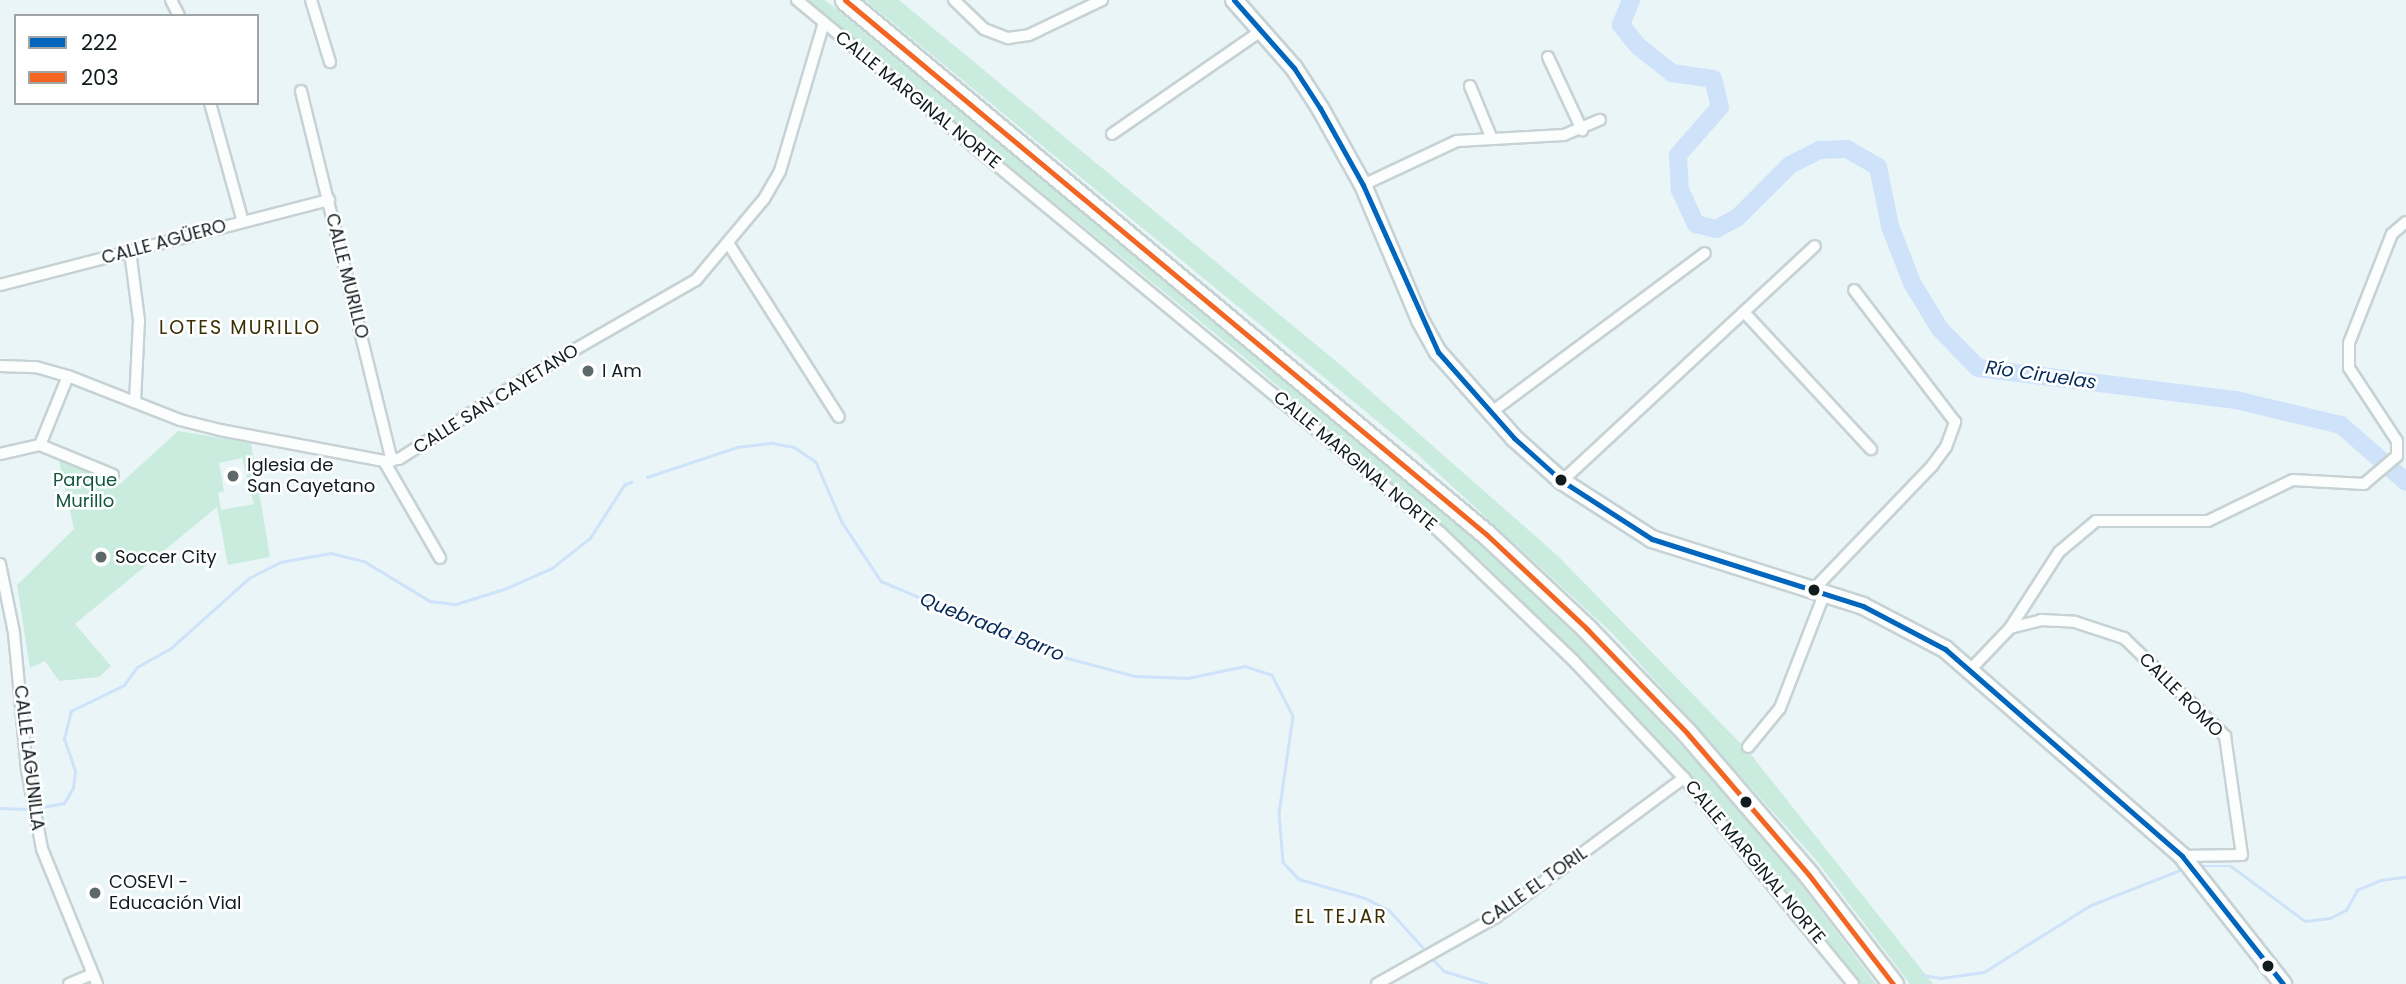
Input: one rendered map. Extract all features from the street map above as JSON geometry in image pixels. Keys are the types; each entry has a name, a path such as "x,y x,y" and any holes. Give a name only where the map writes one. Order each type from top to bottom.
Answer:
{"highway":[{"path":"845,0 1486,534 1587,629 1687,733 1809,876 1893,984"}],"main road":[{"path":"1234,0 1262,30 1321,108 1363,185 1428,335 1489,414 1562,481 1652,539 1815,590 1900,622 1971,669 2185,859 2283,984"}],"street":[{"path":"311,0 330,62"},
{"name":"CALLE MARGINAL NORTE","path":"797,0 1441,533 1573,660 1684,778 1853,984"},
{"path":"954,0 984,29 1008,38 1029,35 1102,0"},
{"name":"CALLE SAN CAYETANO","path":"388,461 436,439 527,377 686,288 728,243 780,171 824,22"},
{"path":"1112,134 1262,30"},
{"path":"1548,57 1582,130"},
{"path":"1470,86 1492,139"},
{"name":"CALLE MURILLO","path":"301,91 329,200 388,461 440,558"},
{"path":"211,105 243,222"},
{"path":"1363,185 1439,146 1492,139 1534,139 1582,130 1601,120"},
{"name":"CALLE AGÜERO","path":"0,285 329,200"},
{"path":"1971,669 2010,628 2059,552 2096,522 2208,521 2292,480 2364,484 2397,456 2397,441 2349,368 2349,343 2392,234 2406,222"},
{"path":"728,243 839,417"},
{"path":"1562,481 1815,246"},
{"path":"130,251 139,320 135,402"},
{"path":"1489,414 1705,253"},
{"path":"1748,747 1780,708 1815,590 1869,527 1881,522 1932,466 1946,447 1955,422 1854,289"},
{"path":"1744,312 1871,449"},
{"path":"0,366 36,367 68,376 220,430 388,461"},
{"path":"40,445 68,376"},
{"path":"0,454 40,445 113,475"},
{"name":"CALLE LAGUNILLA","path":"0,564 14,633 34,813 47,866 95,979"},
{"name":"CALLE ROMO","path":"2010,628 2042,620 2075,622 2124,638 2225,736 2242,855 2185,859"},
{"name":"CALLE EL TORIL","path":"1377,984 1496,917 1684,778"},
{"path":"69,984 95,979"}],"green space":[{"path":"806,0 825,0 1462,526 1599,658 1708,774 1783,861 1876,984 1858,984 1686,773 1585,663 1482,561 1245,358"},
{"path":"865,0 899,0 1343,367 1558,556 1748,751 1933,984 1910,984 1816,860 1614,635 1416,453"},
{"name":"Soccer City","path":"178,431 251,443 270,557 228,565 217,507 75,624 111,666 99,677 59,681 45,661 30,668 17,585 74,529 58,456 120,484","holes":["242,458 254,504 221,510 218,493 224,491 219,463"]}],"waterway":[{"name":"Río Ciruelas","path":"1631,0 1621,25 1638,46 1672,73 1713,79 1720,107 1678,155 1680,190 1696,224 1716,229 1737,218 1790,165 1820,150 1847,149 1878,167 1890,226 1912,283 1940,329 1978,368 2236,400 2341,425 2406,482"},
{"name":"Quebrada Barro","path":"647,477 737,447 772,443 794,447 816,462 842,522 881,581 1049,653 1135,676 1188,678 1245,666 1272,675 1293,716 1279,813 1283,862 1299,879 1365,898 1389,910 1427,952"},
{"name":"Quebrada Barro","path":"38,808 64,803 73,788 75,771 64,739 71,711 124,685 137,667 170,649 249,578 280,562 331,553 364,561 430,601 456,604 507,588 552,568 590,538 624,485 631,482"},
{"name":"Quebrada Barro","path":"0,808 32,809"},
{"name":"Quebrada Barro","path":"2199,866 2231,866 2305,921 2330,918 2346,910 2357,890 2380,880 2406,877"},
{"name":"Quebrada Barro","path":"1922,975 1941,978 1984,972 2091,905 2185,868"},
{"name":"Quebrada Barro","path":"1431,957 1444,971 1487,984"}],"transit line":[{"name":"203","path":"845,0 1486,534 1587,629 1687,733 1809,875 1893,984"},
{"name":"222","path":"1234,0 1294,68 1320,108 1363,185 1438,352 1514,438 1562,481 1652,539 1863,606 1945,649 2182,856 2283,984"}],"place":[{"name":"I Am","path":"588,371"},
{"name":"Iglesia de San Cayetano","path":"233,476"},
{"name":"Soccer City","path":"101,557"},
{"name":"COSEVI - Educación Vial","path":"95,893"}],"district":[{"name":"LOTES MURILLO","path":"240,328"},
{"name":"EL TEJAR","path":"1341,917"}],"park label":[{"name":"Parque Murillo","path":"85,491"}]}
